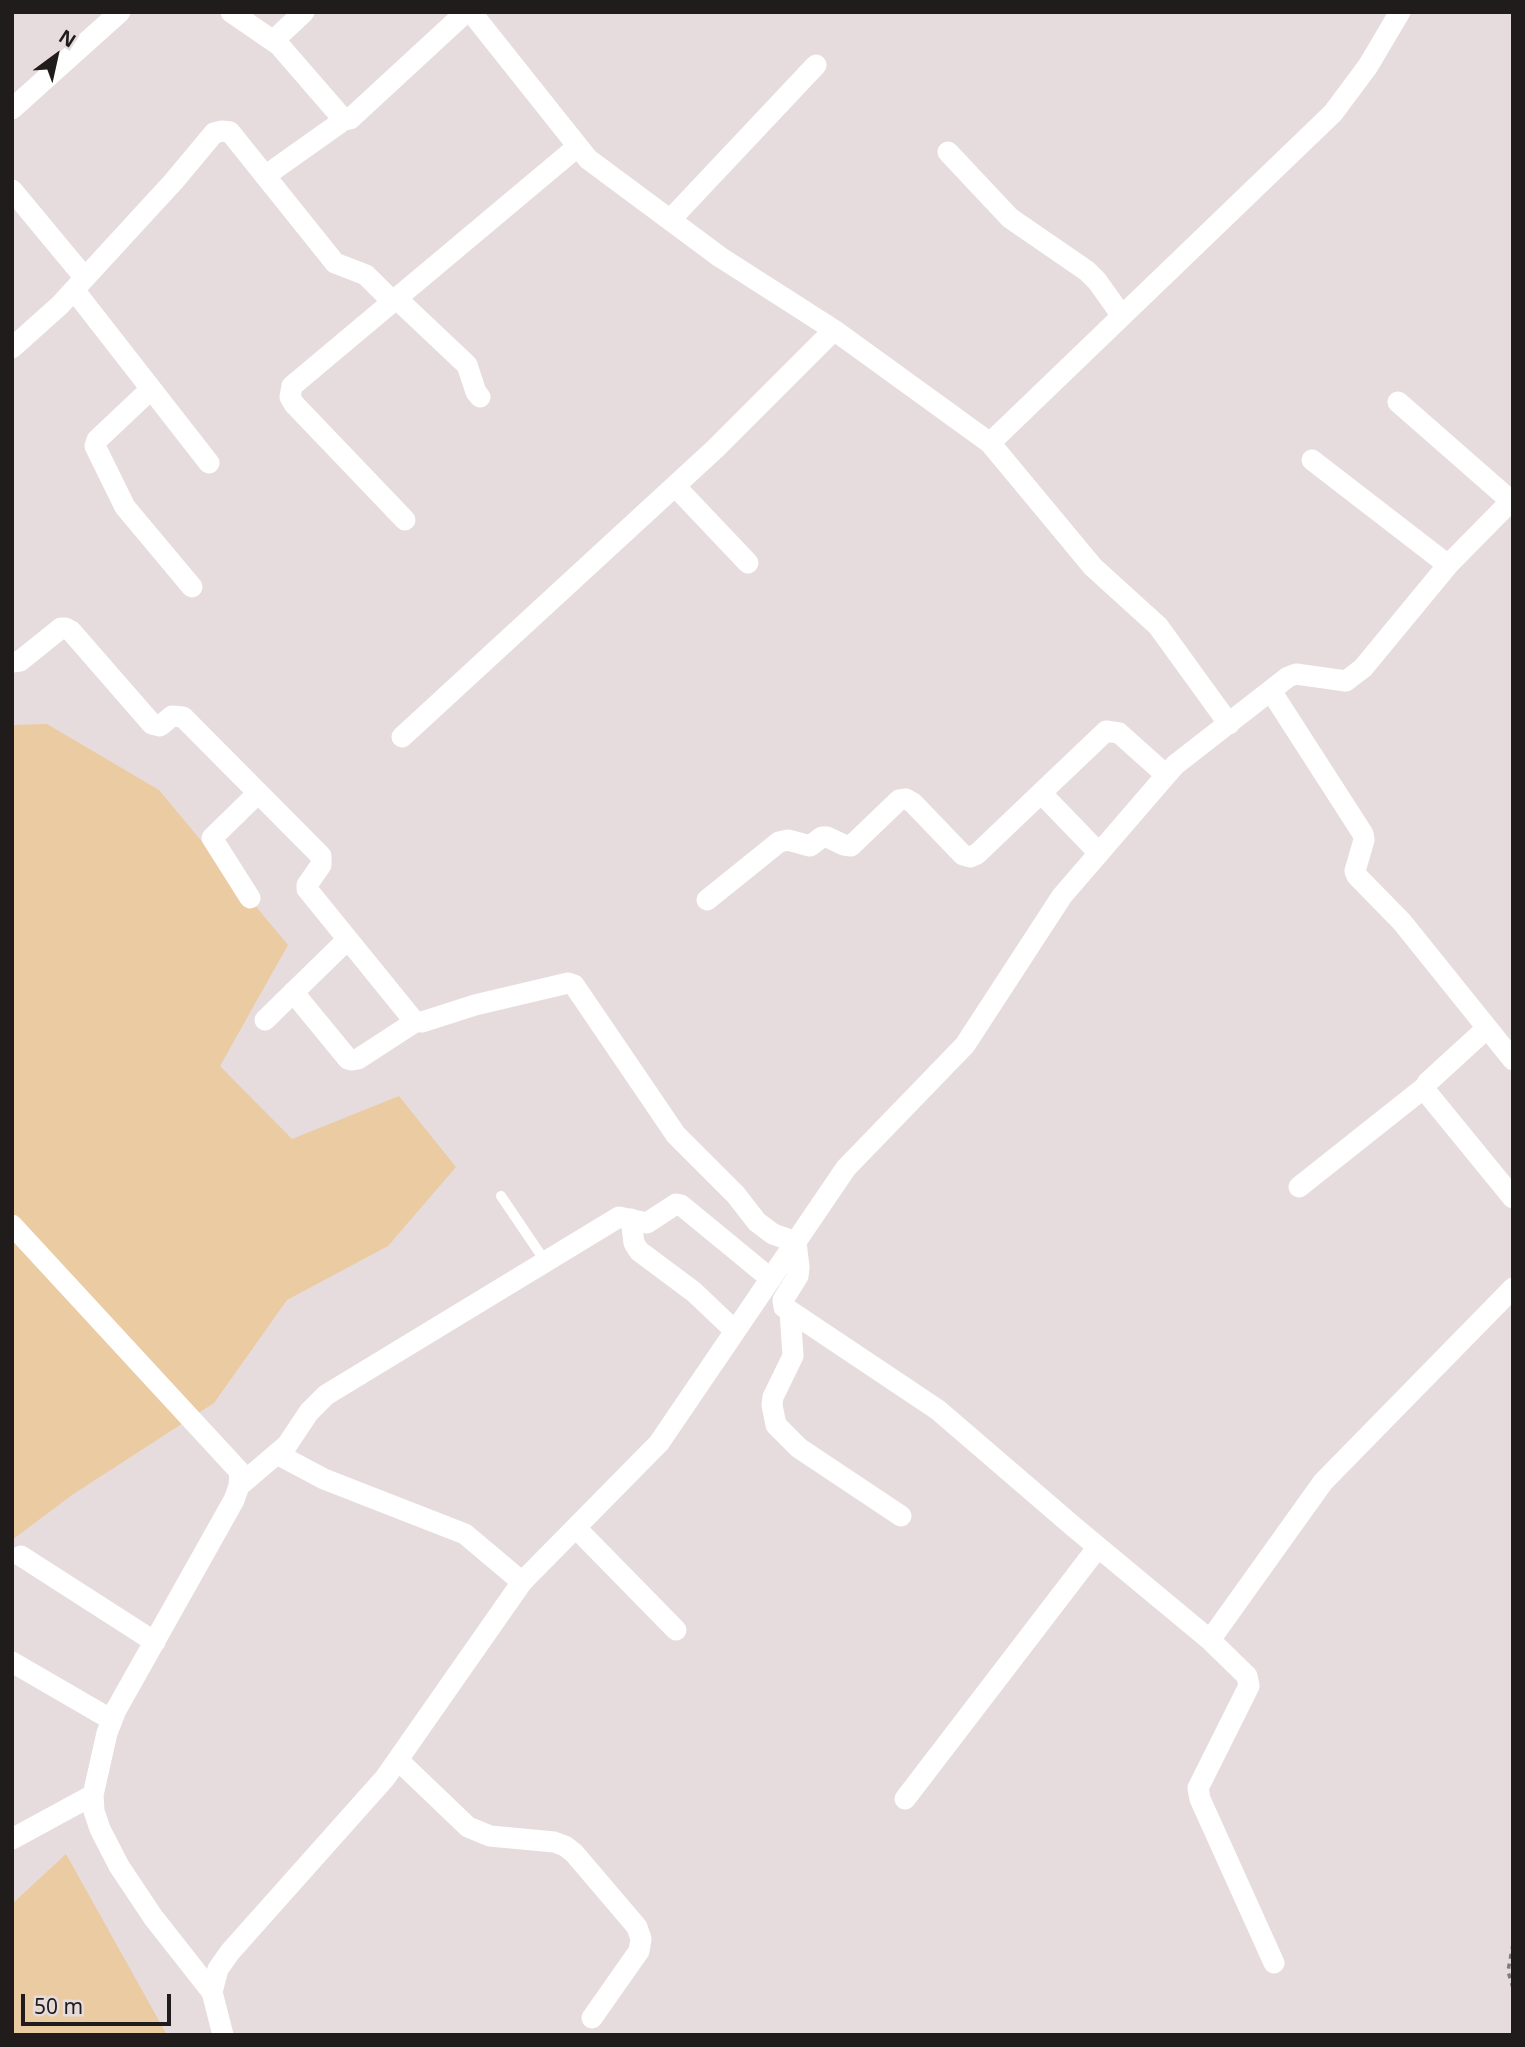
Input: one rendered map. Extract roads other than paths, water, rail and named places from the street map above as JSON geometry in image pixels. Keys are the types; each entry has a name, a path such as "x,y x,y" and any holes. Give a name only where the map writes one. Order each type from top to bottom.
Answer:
{"street":[{"path":"12,110 120,12"},
{"path":"231,12 277,28 287,54 344,120"},
{"path":"277,28 304,12"},
{"path":"265,176 344,120 350,119 466,12"},
{"path":"471,12 588,159 720,257 834,330 990,443 1093,567 1158,626 1229,724"},
{"path":"990,443 1334,113 1368,66 1400,12"},
{"path":"670,220 816,65"},
{"path":"12,348 47,318 80,284 214,133 222,131 230,132 335,263 366,275 467,365 475,391 480,397"},
{"path":"405,520 294,404 290,391 295,382 577,147"},
{"path":"948,152 1010,218 1087,271 1122,316"},
{"path":"12,190 151,389 209,463"},
{"path":"402,737 744,421 834,330"},
{"path":"151,389 97,440 95,446 125,506 192,587"},
{"path":"212,1992 218,1969 230,1952 385,1778 522,1582 659,1443 846,1168 965,1045 1062,896 1166,775 1175,765 1288,677 1297,674 1346,681 1353,677 1448,565 1512,500 1398,402"},
{"path":"1312,460 1448,565"},
{"path":"675,486 748,563"},
{"path":"12,662 20,661 61,628 65,628 71,631 152,724 160,726 172,716 183,717 321,856 321,865 307,889 415,1022"},
{"path":"1271,691 1361,830 1364,840 1355,871 1357,876 1402,922 1513,1060"},
{"path":"707,900 779,842 788,840 810,846 822,837 827,837 851,846 900,800 906,799 963,855 970,857 977,854 1106,731 1119,733 1166,775"},
{"path":"250,898 212,838 258,793"},
{"path":"1041,793 1099,853"},
{"path":"265,1020 347,940"},
{"path":"293,992 348,1059 352,1060 358,1059 415,1022 556,985 574,985 676,1135 736,1195 757,1222 773,1234 796,1242"},
{"path":"1299,1187 1425,1087 1486,1029"},
{"path":"1425,1087 1427,1094 1513,1198"},
{"path":"239,1486 287,1444 309,1412 326,1395 619,1217 652,1222 676,1205 681,1205 771,1279"},
{"path":"631,1219 634,1243 639,1251 694,1292 736,1331"},
{"path":"12,1225 240,1472 234,1500 112,1720 93,1795 94,1811 100,1829 119,1866 153,1917 212,1992 223,2035"},
{"path":"796,1242 798,1276 783,1300 784,1307 938,1410 1210,1640 1247,1676 1249,1686 1198,1788 1200,1799 1274,1963"},
{"path":"1210,1640 1323,1482 1513,1288"},
{"path":"790,1311 793,1356 790,1367 773,1397 776,1425 799,1448 901,1516"},
{"path":"277,1454 324,1479 465,1534 522,1582"},
{"path":"576,1528 676,1630"},
{"path":"905,1799 1098,1547"},
{"path":"22,1556 155,1642"},
{"path":"12,1662 112,1720"},
{"path":"398,1760 468,1827 491,1836 554,1842 565,1846 637,1927 641,1939 639,1951 592,2018"},
{"path":"12,1839 93,1795"}],"lane":[{"path":"501,1196 545,1261"}]}
